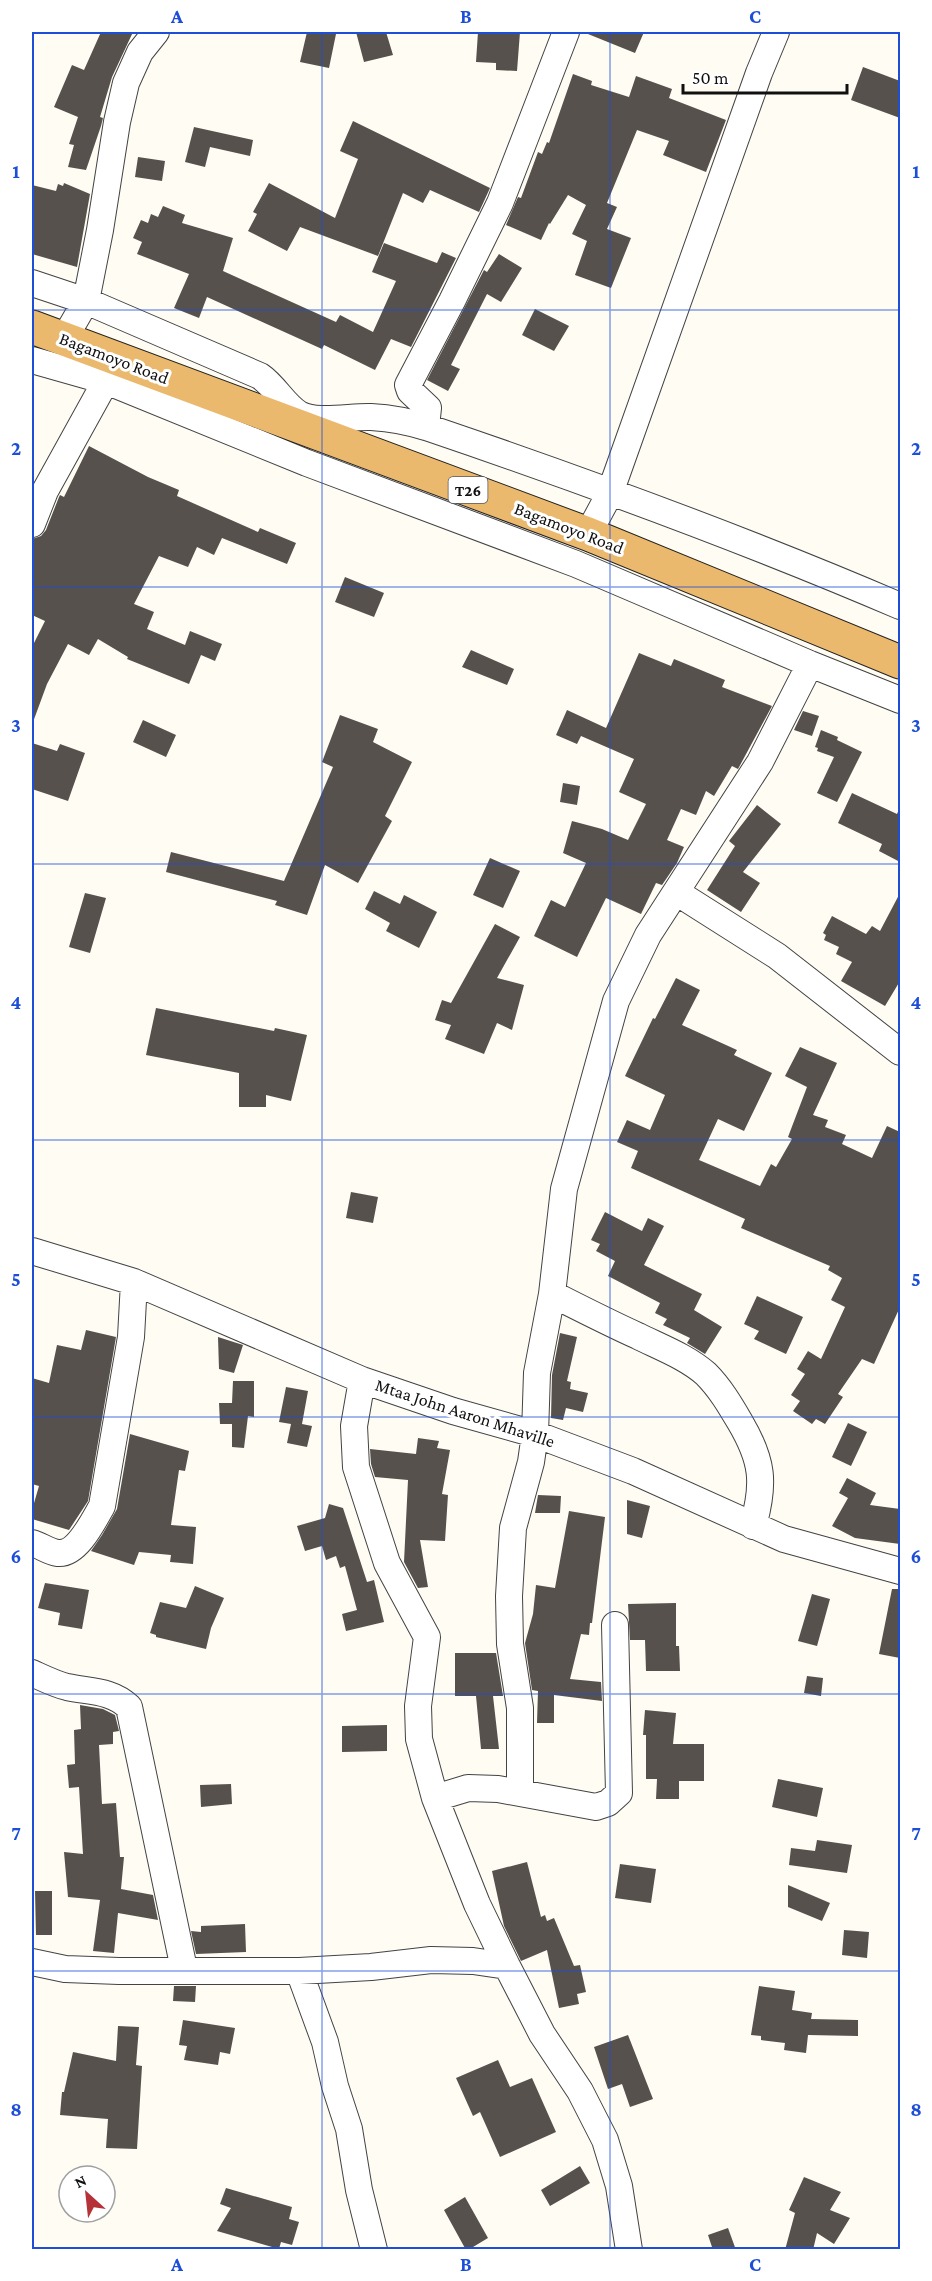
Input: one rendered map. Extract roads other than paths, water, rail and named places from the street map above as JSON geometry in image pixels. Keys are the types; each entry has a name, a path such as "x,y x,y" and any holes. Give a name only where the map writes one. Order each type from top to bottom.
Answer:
{"highway":[{"name":"Bagamoyo Road","path":"32,327 64,339 112,370 298,420 588,534 900,662"}],"street":[{"path":"64,339 86,300 126,83 140,52 156,32"},
{"path":"426,427 428,408 410,391 408,385 452,302 500,203 566,32"},
{"path":"588,534 610,493 759,73 776,32"},
{"path":"32,283 86,300 260,376 271,384 291,407 298,420 371,417 426,427 819,571 900,606"},
{"path":"32,360 112,370 307,462 576,564 900,700"},
{"path":"32,524 45,491 112,370"},
{"path":"520,1792 520,1708 510,1644 509,1596 513,1528 531,1462 535,1434 537,1373 552,1294 564,1189 616,1001 648,935 760,762 810,664"},
{"path":"676,892 777,956 900,1052"},
{"name":"Mtaa John Aaron Mhaville","path":"32,1251 134,1282 362,1380 453,1411 535,1434 633,1471 784,1539 900,1571"},
{"path":"32,1543 57,1553 66,1552 89,1529 102,1506 131,1337 134,1282"},
{"path":"552,1294 673,1353 704,1372 723,1392 751,1440 758,1457 761,1478 760,1500 753,1526"},
{"path":"362,1380 354,1426 356,1467 387,1563 427,1636 420,1687 419,1739 435,1798 477,1904 507,1966 542,2034 580,2091 605,2140 619,2186 629,2250"},
{"path":"435,1798 468,1788 520,1792 596,1807 608,1803 619,1792 615,1625"},
{"path":"32,1673 64,1686 106,1693 121,1699 129,1707 184,1969"},
{"path":"32,1962 65,1969 119,1971 184,1969 299,1971 371,1967 431,1960 473,1961 507,1966"},
{"path":"299,1971 325,2042 335,2086 349,2129 359,2190 374,2250"}]}
